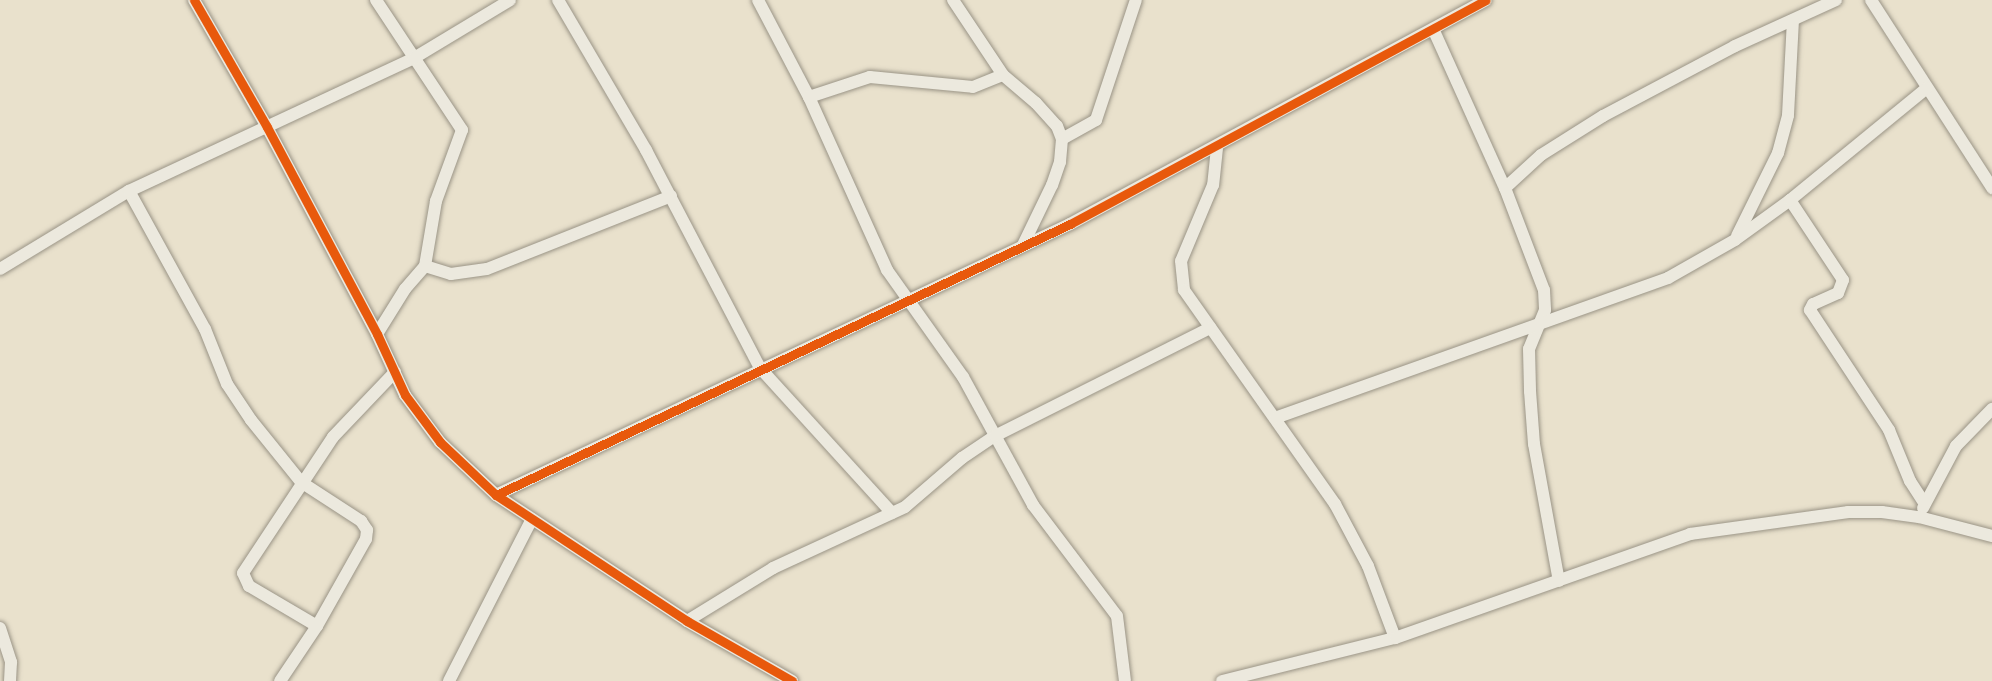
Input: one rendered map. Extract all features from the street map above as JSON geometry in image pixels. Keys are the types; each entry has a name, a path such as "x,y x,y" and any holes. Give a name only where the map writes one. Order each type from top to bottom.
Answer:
{"street":[{"path":"194,0 267,127 377,333 405,395 440,442 496,495 687,621 792,681"},
{"path":"376,0 461,124 462,130 436,201 425,266 405,289 377,333"},
{"path":"0,269 129,191 414,58 510,0"},
{"path":"558,0 671,196 760,368 892,513"},
{"path":"758,0 809,97 882,259 910,303 963,377 1033,505 1117,616 1125,681"},
{"path":"953,0 1003,75 1036,103 1057,126 1062,139 1054,177 1023,245"},
{"path":"1062,139 1096,120 1136,0"},
{"path":"496,495 760,368 910,303 1217,148 1434,31 1486,0"},
{"path":"1504,188 1541,155 1603,116 1836,0"},
{"path":"1871,0 1992,188"},
{"path":"1735,240 1778,153 1788,115 1793,20"},
{"path":"1434,31 1504,188 1544,290 1541,322 1529,349 1531,401 1534,444 1559,581"},
{"path":"809,97 870,77 973,87 1003,75"},
{"path":"1275,418 1541,322 1606,304 1668,278 1735,240 1790,200 1927,88"},
{"path":"1217,148 1213,185 1181,261 1179,273 1184,290 1313,469 1350,531 1395,638"},
{"path":"129,191 205,330 227,384 301,482 361,521 367,530 366,539 316,626 280,681"},
{"path":"425,266 450,274 487,269 671,196"},
{"path":"1790,200 1843,280 1838,293 1813,304 1810,310 1889,430 1910,481 1925,504"},
{"path":"687,621 773,568 892,513 917,499 962,458 995,436 1210,328"},
{"path":"316,626 243,578 243,573 301,482 340,429 395,372"},
{"path":"1919,517 1956,446 1992,408"},
{"path":"1222,681 1395,638 1690,534 1848,512 1919,517 1992,536"},
{"path":"449,681 532,519"},
{"path":"0,628 11,662 10,681"}],"cycle path":[{"path":"194,0 267,127 377,334 405,395 440,442 496,495 687,621 792,681"},
{"path":"496,495 1070,224 1486,0"}]}
